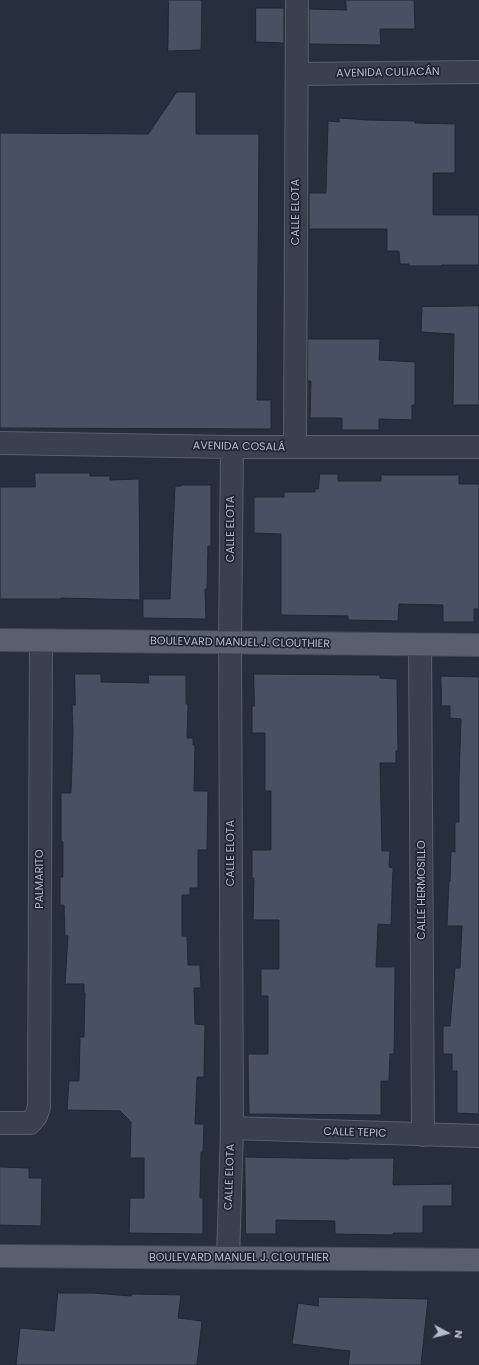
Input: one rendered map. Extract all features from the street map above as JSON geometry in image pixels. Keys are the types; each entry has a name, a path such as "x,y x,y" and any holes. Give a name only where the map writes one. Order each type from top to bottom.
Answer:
{"main road":[{"name":"BOULEVARD MANUEL J. CLOUTHIER","path":"0,640 479,645"},
{"name":"BOULEVARD MANUEL J. CLOUTHIER","path":"0,1256 479,1260"}],"street":[{"name":"CALLE ELOTA","path":"295,447 298,0"},
{"name":"AVENIDA CULIACÁN","path":"297,74 479,72"},
{"name":"AVENIDA COSALÁ","path":"0,443 232,447 479,447"},
{"name":"CALLE ELOTA","path":"228,1258 232,1128 230,642 232,447"},
{"name":"PALMARITO","path":"0,1123 30,1123 36,1116 40,1107 41,641"},
{"name":"CALLE HERMOSILLO","path":"420,645 423,1135"},
{"name":"CALLE TEPIC","path":"232,1128 479,1136"}],"building":[{"path":"169,0 202,0 201,50 168,51"},
{"path":"346,0 414,0 415,29 380,29 381,45 309,44 309,9 346,10"},
{"path":"256,8 284,8 284,43 256,42"},
{"path":"177,92 196,92 196,134 259,134 257,400 271,400 271,429 0,428 0,133 148,134"},
{"path":"339,118 455,124 455,173 433,173 433,215 479,215 479,265 410,266 409,264 400,264 399,251 387,251 387,229 309,229 309,193 326,193 328,121 339,122"},
{"path":"479,306 479,405 453,405 454,334 421,332 422,307"},
{"path":"308,339 380,339 379,360 415,362 415,405 412,405 412,420 379,419 379,430 342,430 342,418 310,418 311,381 308,381"},
{"path":"35,473 90,473 90,476 110,476 110,480 139,479 140,600 61,598 0,599 0,487 35,487"},
{"path":"320,474 338,474 338,481 381,481 381,475 459,475 459,484 479,484 479,609 474,609 474,622 443,622 443,605 399,604 398,621 348,620 348,616 281,615 281,534 254,533 254,497 284,497 284,492 315,492 315,489 318,489"},
{"path":"211,485 211,546 208,546 207,589 205,589 206,619 143,618 143,599 170,599 175,486"},
{"path":"75,674 101,674 101,682 149,683 148,675 186,675 186,704 188,704 187,738 193,738 193,745 195,745 194,791 208,791 207,850 198,850 198,888 190,888 190,895 182,895 182,936 187,936 188,965 200,965 201,988 194,988 195,1024 205,1025 204,1077 197,1077 195,1124 204,1124 203,1152 201,1152 200,1198 203,1198 203,1234 129,1233 130,1198 144,1198 144,1158 130,1158 131,1122 120,1111 67,1110 69,1081 79,1081 80,1037 84,1037 85,993 84,984 65,984 68,936 65,936 64,905 60,905 60,877 63,877 61,793 71,793 73,731 72,705 75,705"},
{"path":"254,674 380,675 380,678 397,679 398,751 396,751 396,763 380,763 382,851 390,851 389,867 393,868 391,925 378,924 376,967 395,967 394,1054 390,1054 389,1081 381,1081 381,1115 249,1114 248,1054 268,1054 268,996 261,996 261,969 279,969 279,920 253,920 254,878 252,878 252,850 271,850 271,791 265,791 265,733 252,733"},
{"path":"441,676 479,677 479,1114 457,1113 457,1071 452,1071 452,1054 443,1054 443,1026 450,1026 455,968 460,968 462,926 447,926 451,851 455,852 455,822 459,822 461,719 450,718 450,706 442,706"},
{"path":"245,1157 349,1159 394,1158 393,1185 452,1184 452,1206 423,1206 423,1233 393,1233 393,1235 335,1234 335,1221 276,1220 276,1234 246,1234"},
{"path":"0,1167 29,1168 29,1178 42,1178 41,1226 0,1225"},
{"path":"58,1293 93,1293 131,1296 132,1294 181,1295 178,1318 202,1321 197,1365 16,1365 20,1328 54,1331"},
{"path":"319,1297 428,1299 421,1365 348,1365 350,1351 292,1344 298,1303 318,1306"}]}
